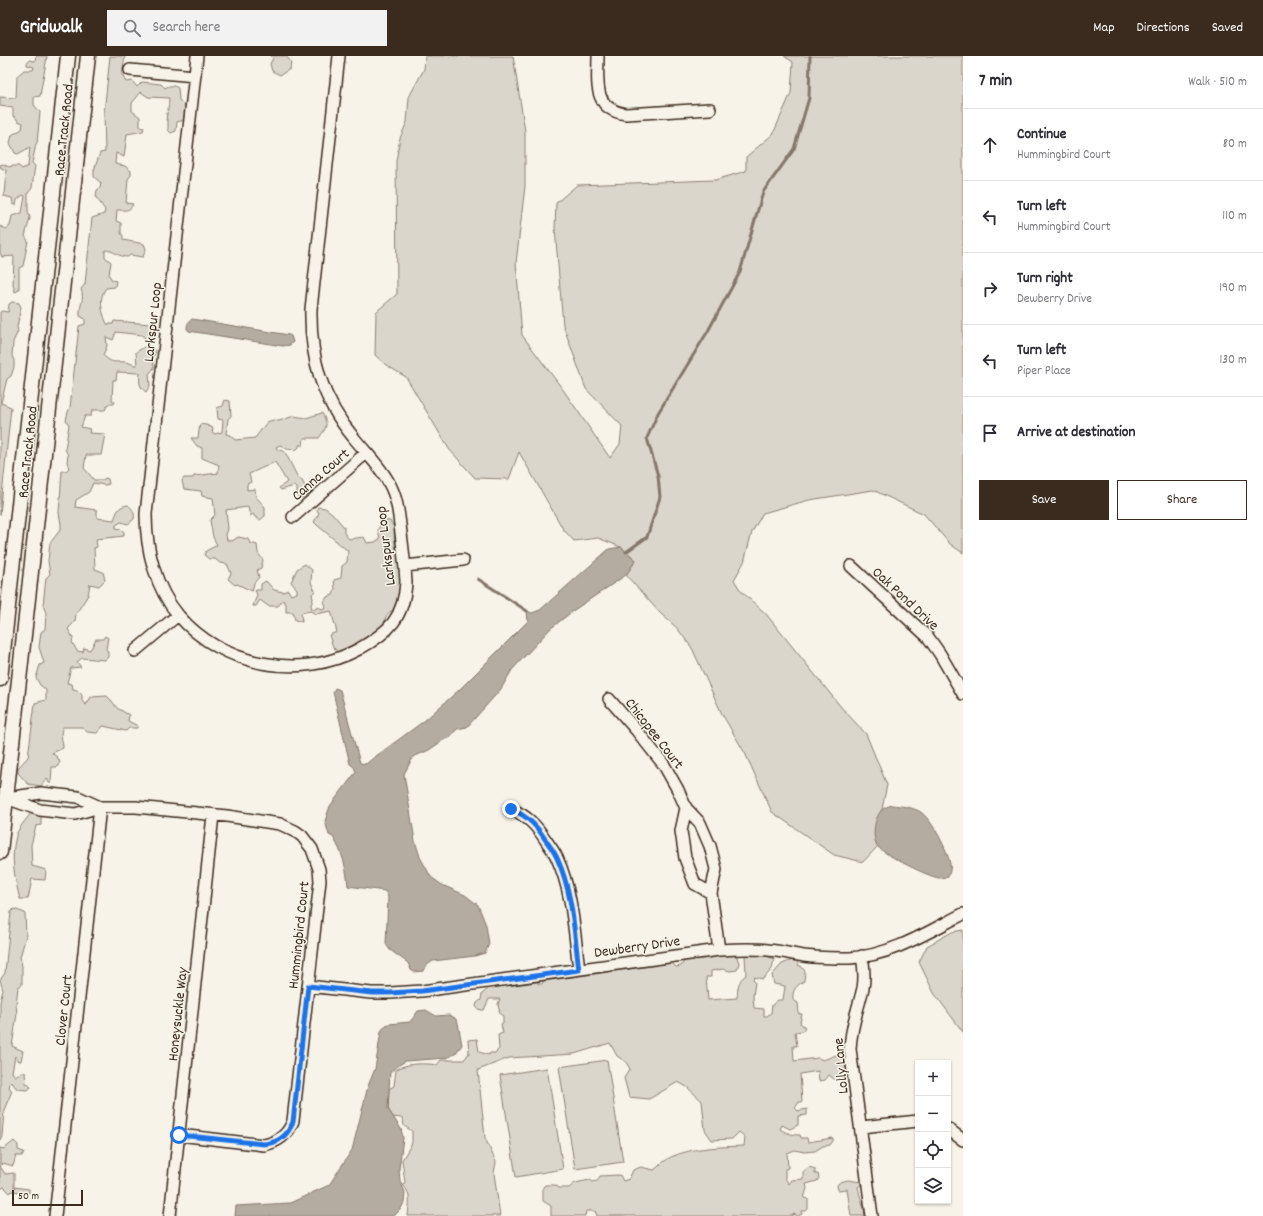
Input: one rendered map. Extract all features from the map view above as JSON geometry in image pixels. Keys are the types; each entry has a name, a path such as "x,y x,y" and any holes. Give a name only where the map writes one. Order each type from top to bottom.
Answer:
{"main road":[{"name":"Race Track Road","path":"0,680 68,56"},
{"name":"Race Track Road","path":"0,852 3,798 36,526 88,56"},
{"path":"17,524 36,526"}],"street":[{"name":"Larkspur Loop","path":"197,56 146,514 146,529 152,562 158,580 167,599 178,615 196,632 209,642 237,657 274,665 297,666 317,664 333,660 349,654 375,640 391,626 400,613 406,582 398,508 390,484 383,473 340,420 329,402 315,360 312,338 311,309 339,56"},
{"path":"598,56 599,95 603,103 617,113 626,114 710,109"},
{"path":"130,70 194,76"},
{"name":"Canna Court","path":"293,517 366,453"},
{"path":"405,566 463,560"},
{"name":"Oak Pond Drive","path":"851,566 928,637 940,654 963,694"},
{"path":"135,651 178,615"},
{"name":"Chicopee Court","path":"609,699 664,765 686,808 700,823 710,846 716,869 711,893 719,950"},
{"name":"Hummingbird Court","path":"3,798 41,793 78,797 100,807"},
{"name":"Hummingbird Court","path":"3,798 40,810 75,814 100,807 136,807 280,824 302,836 312,849 316,857 320,881 293,1122 285,1134 277,1141 264,1144 179,1135"},
{"name":"Clover Court","path":"55,1216 100,807"},
{"path":"686,808 681,831 685,858 695,884 711,893"},
{"path":"511,809 521,813 529,819 556,856 570,899 579,970"},
{"name":"Honeysuckle Way","path":"170,1216 213,815"},
{"name":"Dewberry Drive","path":"308,986 372,993 422,991 719,950 766,950 825,958 862,956 880,952 918,938 963,914"},
{"name":"Lolly Lane","path":"862,956 864,973 862,988 852,1025 850,1049 872,1216"},
{"path":"861,1127 915,1121"},
{"path":"951,1131 963,1140"}],"shaded area":[{"path":"36,56 47,56 40,96 34,97 34,105 40,112 37,143 32,163 35,166 32,188 28,193 28,211 30,218 25,236 28,241 23,266 19,268 19,290 15,292 13,284 14,256 2,257 0,253 0,226 6,229 10,226 12,216 22,213 25,196 23,195 17,200 16,205 13,204 12,198 4,196 6,170 1,168 0,165 3,164 9,167 19,166 22,169 28,166 30,147 18,154 15,153 10,143 12,135 22,129 23,123 18,121 13,116 13,108 0,106 0,97 16,98 17,76 24,70 33,70 34,67 27,65 27,63 29,60 35,61"},
{"path":"110,56 125,56 122,75 126,82 132,81 137,87 142,82 161,84 165,88 175,86 178,88 179,100 185,106 184,120 177,122 176,131 171,133 168,130 168,120 166,120 169,98 148,97 141,92 132,103 132,111 140,117 140,127 144,128 143,131 127,134 124,157 116,153 115,164 125,166 131,171 131,175 128,179 126,203 133,204 132,207 128,209 117,210 116,221 121,223 123,240 144,244 146,249 143,257 130,255 125,257 105,250 105,257 111,262 109,275 112,280 116,281 115,287 106,288 102,296 102,310 107,324 113,324 114,321 151,324 155,326 156,333 154,338 146,340 142,335 116,332 113,340 106,337 107,346 103,355 107,359 114,362 125,362 137,365 136,352 146,346 152,347 156,352 153,357 154,368 149,374 150,386 146,392 142,388 140,373 117,372 116,380 113,380 112,400 115,402 114,404 108,404 105,410 92,410 91,416 85,416 81,427 90,429 89,433 105,434 101,455 86,455 84,468 94,480 103,480 105,478 108,479 109,484 105,485 93,483 89,492 76,500 75,507 97,510 97,518 114,520 120,508 128,505 133,511 134,519 128,524 121,522 116,525 116,528 121,529 124,532 124,536 96,539 97,547 94,548 95,569 103,572 105,580 99,586 90,584 88,595 76,614 75,621 68,629 73,638 72,642 77,651 83,652 84,648 90,650 96,639 103,639 105,636 108,638 106,649 108,652 108,657 105,660 82,658 77,662 81,667 71,668 67,683 72,684 73,689 77,690 82,695 82,701 86,705 91,697 107,696 117,708 129,715 128,721 138,726 137,728 129,728 126,731 103,726 97,733 87,732 82,727 63,727 61,735 63,748 52,753 60,762 57,767 52,767 51,783 49,783 47,778 41,786 28,784 18,773 18,768 28,757 35,703 46,700 46,690 40,685 36,678 40,665 44,663 39,647 41,632 45,629 46,613 43,605 46,578 50,574 48,561 50,543 61,529 59,513 62,471 66,471 69,468 67,462 68,455 65,449 69,425 66,420 70,408 79,326 85,324 85,319 80,316 82,299 81,289 85,284 92,218 104,214 105,210 96,197 97,190 100,188 101,183 94,177 94,170 100,153 105,152 104,113"},
{"path":"271,56 286,56 291,62 290,69 280,75 272,71 270,64 273,58"},
{"path":"425,56 513,56 525,131 525,186 516,263 522,335 564,391 610,458 620,444 622,426 586,389 563,325 555,228 556,203 577,185 715,180 746,171 746,157 773,134 791,93 793,62 784,56 963,56 963,553 950,544 924,514 873,490 809,500 763,513 752,532 744,562 734,580 741,591 766,614 841,707 866,734 887,785 882,809 878,817 875,837 878,846 863,862 834,855 772,812 745,753 722,714 692,648 677,628 660,613 626,575 636,560 621,547 598,538 574,541 563,529 519,452 509,479 475,478 449,449 406,377 386,365 375,355 376,312 397,294 396,161 400,138 407,122 409,97 424,69"},
{"path":"12,302 19,303 21,307 17,327 18,331 13,342 12,356 14,360 14,367 11,376 7,379 1,403 11,407 0,515 0,312 8,312 9,304"},
{"path":"192,319 289,335 291,336 293,342 290,345 283,346 189,331 187,329 188,324"},
{"path":"225,400 230,401 231,416 228,419 226,434 232,436 235,440 255,438 267,422 273,420 279,421 294,416 306,418 322,413 326,424 325,429 319,438 304,438 303,445 299,445 296,450 287,449 280,445 276,447 277,449 285,452 298,478 301,479 310,495 299,499 297,495 297,488 294,486 281,490 279,488 287,482 275,462 249,474 251,482 247,484 247,490 255,489 256,497 265,507 265,516 260,520 253,514 250,516 248,507 226,510 228,529 226,535 227,540 232,541 238,537 248,539 250,543 257,545 258,553 263,560 261,568 257,570 259,577 254,583 252,591 237,584 235,585 228,579 231,573 227,564 220,563 215,559 209,559 204,555 206,551 217,545 213,537 210,520 215,515 213,498 202,496 201,491 184,489 182,481 184,478 193,478 194,476 218,473 219,465 202,458 202,448 197,446 191,438 198,438 200,424 213,428 212,432 215,434 222,432 223,420 218,419 217,408 223,406"},
{"path":"318,507 325,508 332,513 344,527 344,533 349,539 364,537 367,543 375,542 380,539 378,530 382,520 390,521 395,528 395,542 400,577 396,608 388,613 382,628 372,637 339,653 333,647 329,635 337,632 331,611 316,614 310,611 301,613 302,622 295,620 293,612 286,612 286,604 283,600 278,606 268,606 260,600 256,606 253,606 257,595 255,590 261,590 261,584 266,581 274,590 283,592 288,590 291,595 297,593 297,589 291,582 297,569 305,564 312,570 311,582 315,591 312,594 312,609 316,609 317,607 323,609 326,606 324,602 327,597 333,595 335,589 334,580 341,578 342,566 347,562 348,551 314,522 319,513 317,510"},
{"path":"621,547 636,560 626,575 574,610 550,629 512,670 501,689 467,727 457,729 449,738 445,739 429,750 413,757 404,774 415,841 420,857 431,877 442,885 465,895 478,905 486,925 489,944 485,953 475,956 433,961 427,965 423,971 414,972 411,970 408,963 390,950 386,944 388,897 385,891 348,886 342,855 333,837 329,835 325,821 330,806 356,772 354,767 350,764 333,692 335,688 340,690 360,763 366,764 424,721 459,690 528,621 527,611 532,613 540,610 609,549"},
{"path":"892,805 919,811 929,820 949,858 950,872 948,876 939,878 926,874 882,851 878,847 874,833 877,817 883,809"},
{"path":"31,813 41,814 41,825 36,826 31,845 32,866 46,870 45,880 32,879 28,899 20,899 16,884 13,860 14,844 18,830"},
{"path":"14,909 25,913 26,936 20,957 22,966 22,985 18,987 16,1004 17,1014 12,1046 23,1051 21,1061 19,1061 15,1056 12,1072 15,1076 25,1072 26,1083 31,1087 28,1090 17,1089 11,1081 9,1087 12,1091 4,1110 2,1137 0,1140 0,1002 3,990 0,980 5,973 11,912"},
{"path":"963,930 963,1032 934,993 919,962 927,946 952,932"},
{"path":"736,954 739,963 737,970 730,971 723,969 711,971 711,977 706,977 708,1000 737,998 739,983 746,975 745,955 764,955 774,959 772,969 763,979 754,977 753,980 755,982 753,996 754,1008 764,1009 764,1016 767,1016 771,1013 772,1005 778,1000 783,1000 785,986 774,984 772,975 782,964 792,960 797,961 799,966 801,966 805,971 804,981 795,989 793,1000 798,1003 799,1014 802,1014 800,1023 805,1029 803,1031 795,1032 797,1046 793,1046 794,1061 818,1058 823,1060 839,1054 844,1055 847,1073 835,1080 829,1075 825,1080 819,1081 818,1071 800,1074 802,1102 799,1102 795,1108 798,1111 807,1109 807,1115 798,1116 798,1125 790,1129 782,1125 780,1129 789,1134 800,1135 801,1138 807,1138 808,1142 833,1138 830,1145 823,1146 815,1151 804,1152 795,1150 787,1153 788,1168 785,1169 785,1178 789,1184 792,1180 803,1179 803,1172 809,1167 815,1169 815,1174 818,1174 819,1178 817,1181 806,1184 807,1188 804,1198 808,1199 808,1209 806,1211 802,1211 802,1214 798,1216 793,1214 793,1216 597,1216 595,1211 586,1211 585,1216 551,1216 551,1206 543,1201 543,1187 545,1185 555,1185 559,1188 569,1188 575,1183 590,1180 593,1182 597,1181 600,1176 620,1175 623,1181 629,1179 633,1170 641,1167 654,1170 669,1158 688,1151 707,1148 744,1146 745,1137 739,1132 732,1139 712,1140 705,1130 702,1101 687,1087 678,1082 649,1099 629,1097 624,1078 630,1069 626,1062 617,1056 610,1043 574,1054 509,1058 478,1070 485,1138 496,1162 494,1173 500,1216 408,1216 409,1196 403,1185 405,1182 402,1160 412,1143 412,1131 404,1126 403,1118 393,1117 388,1109 389,1089 394,1086 396,1070 404,1066 415,1064 437,1065 441,1060 464,1060 469,1053 468,1040 477,1039 479,1052 489,1055 490,1053 495,1053 499,1049 498,1035 503,1033 501,1024 503,1023 503,1016 500,1014 498,1004 500,999 489,999 484,1010 478,1009 476,1006 481,1000 482,994 489,988 538,981 538,984 542,984 544,980 556,979 558,977 671,962 676,967 681,966 685,960"},
{"path":"426,1010 436,1016 449,1015 455,1018 458,1023 462,1045 455,1054 446,1058 406,1061 390,1072 388,1109 401,1129 403,1138 399,1169 400,1181 405,1192 404,1203 400,1210 394,1216 235,1216 236,1206 290,1203 329,1185 352,1150 368,1086 375,1069 381,1031 386,1025 389,1024 410,1022 418,1011"},
{"path":"607,1060 623,1162 575,1169 559,1067"},
{"path":"547,1068 563,1169 516,1177 500,1075"},
{"path":"14,1141 18,1145 18,1150 24,1152 22,1156 16,1156 13,1166 3,1163 0,1166 0,1148 4,1149"},
{"path":"0,1166 5,1174 14,1173 14,1187 29,1189 29,1193 12,1191 10,1193 4,1187 0,1189"},
{"path":"848,1180 861,1182 861,1185 858,1187 865,1216 851,1216 847,1189 838,1190 837,1185 840,1182"}],"waterway":[{"path":"626,552 647,537 660,497 658,476 647,438 658,413 708,331 740,272 763,192 794,149 809,98 810,56"},
{"path":"478,579 527,611"}],"route":[{"path":"179,1135 264,1144 269,1144 282,1138 293,1122 308,986 372,993 390,993 422,991 579,970 570,899 556,856 529,819 521,813 511,809"}]}
